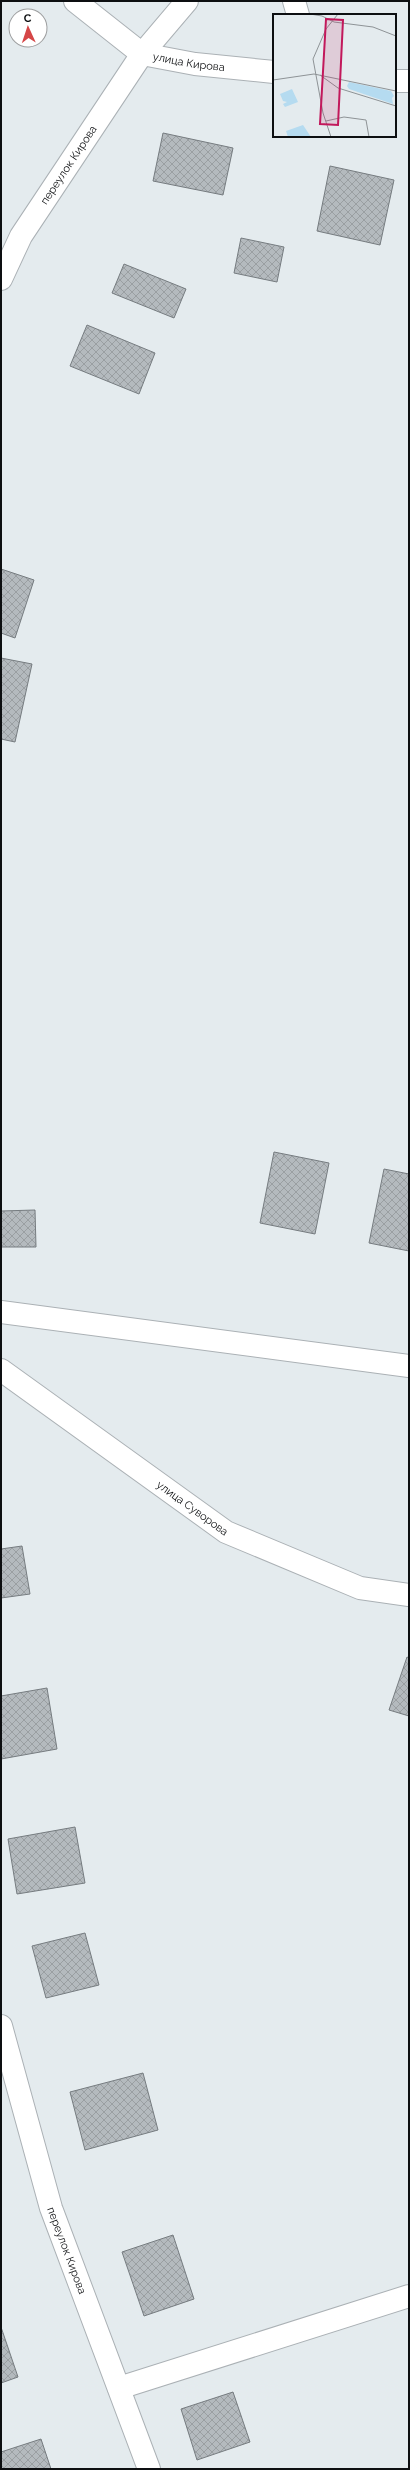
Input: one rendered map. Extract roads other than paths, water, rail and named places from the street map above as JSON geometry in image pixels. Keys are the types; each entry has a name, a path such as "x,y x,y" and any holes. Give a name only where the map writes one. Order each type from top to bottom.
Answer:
{"street":[{"name":"улица Кирова","path":"74,1 142,54 195,64 273,72"},
{"name":"переулок Кирова","path":"1,279 21,236 142,54 187,1"},
{"path":"294,1 298,14"},
{"path":"396,81 409,81"},
{"path":"1,1312 409,1366"},
{"name":"улица Суворова","path":"1,1370 226,1532 360,1588 409,1595"},
{"name":"переулок Кирова","path":"1,2026 51,2208 149,2469"},
{"path":"119,2388 409,2296"}]}
